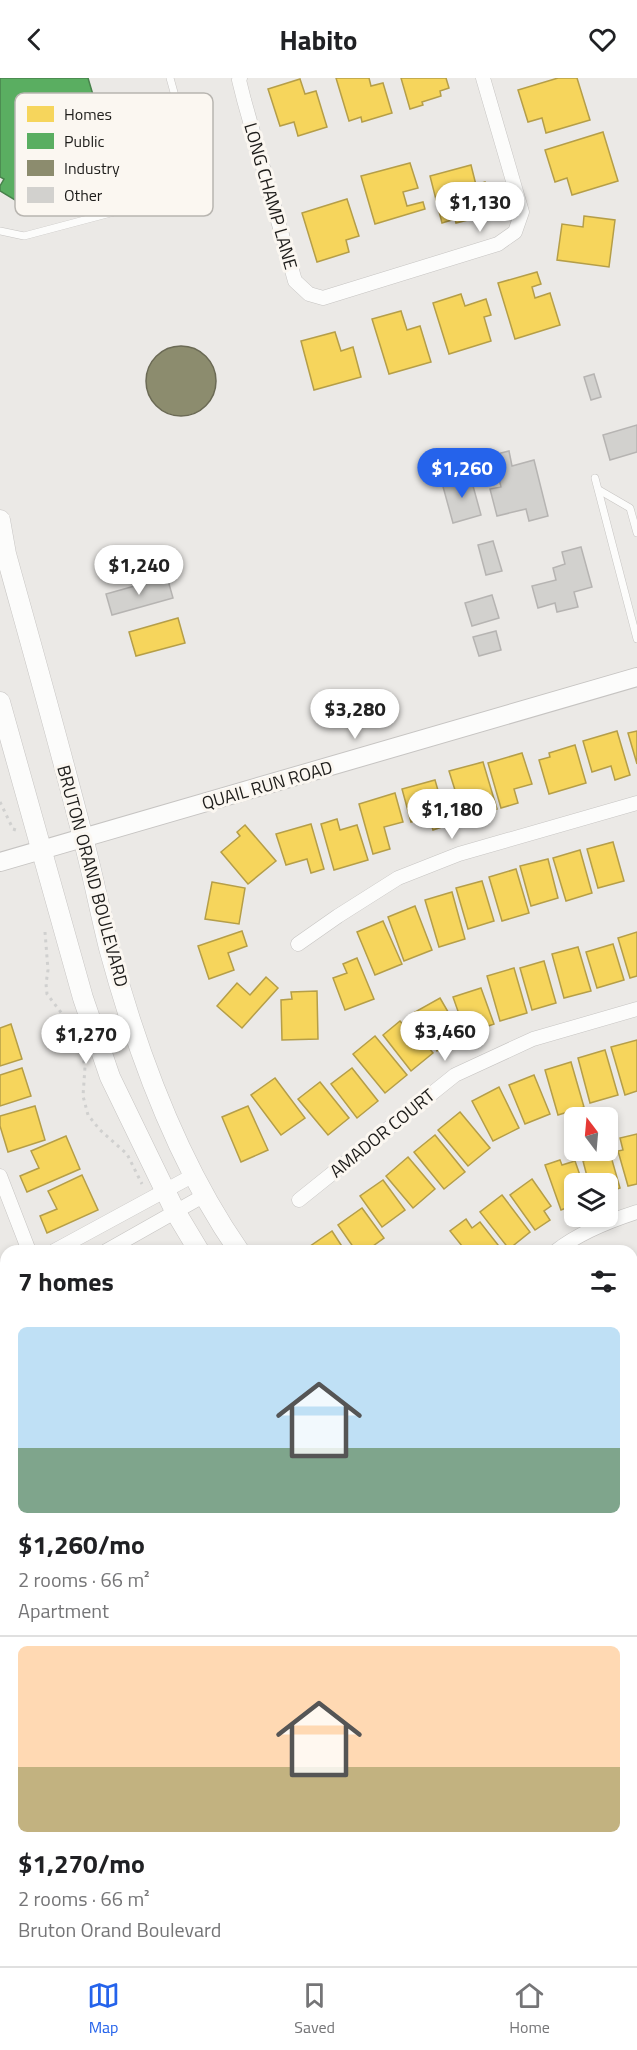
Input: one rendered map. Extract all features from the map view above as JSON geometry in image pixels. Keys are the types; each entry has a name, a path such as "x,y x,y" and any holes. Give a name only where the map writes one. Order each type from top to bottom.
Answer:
{"main road":[{"name":"BRUTON ORAND BOULEVARD","path":"0,520 6,554 83,838 110,949 137,1036 162,1108 194,1174 235,1245"},
{"path":"0,702 83,998 110,1077 175,1211 195,1245"}],"street":[{"name":"LONG CHAMP LANE","path":"240,78 294,281 309,294 323,298 498,244 515,231 522,213 483,78"},
{"name":"QUAIL RUN ROAD","path":"0,862 637,678"},
{"path":"298,944 398,878 459,854 637,803"},
{"name":"AMADOR COURT","path":"299,1200 454,1075 532,1039 637,1009"},
{"path":"65,1245 194,1174"},
{"path":"0,1176 27,1245"},
{"path":"116,1245 206,1195"},
{"path":"564,1245 608,1222 637,1212"}],"lane":[{"path":"170,78 174,93"},
{"path":"0,231 24,236 99,216"},
{"path":"595,477 637,639"},
{"path":"598,489 630,508 637,533"}],"building: Homes":[{"path":"336,78 369,78 371,86 383,83 392,113 362,122 361,117 349,121"},
{"path":"401,78 446,78 449,88 440,91 441,96 422,102 423,105 410,109"},
{"path":"558,78 577,78 590,120 546,133 542,118 528,122 518,90"},
{"path":"300,79 305,94 316,91 327,127 298,136 294,122 280,126 268,89"},
{"path":"603,132 618,181 572,195 567,178 555,182 545,150"},
{"path":"410,163 418,188 403,192 407,206 423,202 425,209 375,224 361,176"},
{"path":"471,165 476,185 485,182 489,199 468,204 472,219 456,223 455,219 442,223 430,176"},
{"path":"347,199 359,236 346,240 349,252 317,262 302,213"},
{"path":"584,216 615,220 609,267 557,260 562,224 583,227"},
{"path":"537,272 541,284 532,287 535,298 550,293 560,325 515,339 498,283"},
{"path":"461,294 465,306 486,299 491,315 484,317 491,341 449,354 433,303"},
{"path":"401,311 407,330 420,326 431,362 389,374 372,319"},
{"path":"335,332 341,351 353,347 361,377 314,390 301,341"},
{"path":"178,618 185,643 136,656 129,632"},
{"path":"617,731 630,775 615,780 611,766 592,772 583,741"},
{"path":"637,731 637,764 628,733"},
{"path":"575,745 586,783 549,794 539,760 550,757 549,753"},
{"path":"522,753 532,784 514,789 518,803 501,808 488,763"},
{"path":"483,762 497,809 481,814 477,801 460,806 449,771"},
{"path":"435,780 448,825 433,830 429,817 411,822 402,789"},
{"path":"395,793 403,822 384,827 390,849 373,854 359,804"},
{"path":"337,819 340,830 357,825 368,860 334,870 321,824"},
{"path":"311,824 324,869 311,873 307,859 286,865 276,834"},
{"path":"245,825 276,861 248,884 221,852 240,836 237,832"},
{"path":"613,842 624,881 598,888 587,849"},
{"path":"580,850 592,893 566,901 553,858"},
{"path":"548,859 558,898 531,906 520,866"},
{"path":"516,869 529,913 502,921 489,877"},
{"path":"482,881 494,921 468,929 456,888"},
{"path":"212,882 245,888 239,924 205,919"},
{"path":"452,892 465,939 439,947 425,900"},
{"path":"415,906 432,950 404,961 388,917"},
{"path":"383,921 402,964 375,975 357,932"},
{"path":"242,931 247,946 228,953 234,970 209,979 198,946"},
{"path":"637,932 637,976 630,978 618,938"},
{"path":"613,944 624,980 597,988 586,952"},
{"path":"578,947 591,991 564,998 552,954"},
{"path":"357,958 374,999 345,1010 333,978 347,973 343,964"},
{"path":"544,961 556,1003 532,1010 520,968"},
{"path":"514,968 527,1013 500,1021 487,976"},
{"path":"266,977 278,988 242,1028 217,1006 237,983 250,995"},
{"path":"481,988 494,1024 466,1034 453,997"},
{"path":"317,991 318,1039 282,1040 281,1000 292,999 291,992"},
{"path":"440,998 462,1036 437,1051 415,1012"},
{"path":"400,1021 407,1029 411,1026 433,1053 411,1071 383,1035"},
{"path":"11,1024 22,1059 0,1066 0,1028"},
{"path":"375,1036 407,1075 385,1093 353,1054"},
{"path":"637,1040 637,1091 625,1095 611,1047"},
{"path":"605,1050 618,1095 590,1103 578,1058"},
{"path":"571,1062 584,1107 564,1107 564,1113 558,1115 545,1070"},
{"path":"22,1068 31,1096 0,1106 0,1075"},
{"path":"352,1068 378,1101 357,1118 331,1084"},
{"path":"534,1075 550,1114 525,1124 509,1085"},
{"path":"275,1078 305,1118 281,1135 251,1095"},
{"path":"320,1082 349,1118 328,1135 298,1099"},
{"path":"499,1087 519,1128 493,1141 472,1101"},
{"path":"35,1106 45,1140 8,1152 0,1126 0,1116"},
{"path":"248,1106 268,1150 241,1162 222,1117"},
{"path":"460,1112 490,1148 468,1166 438,1130"},
{"path":"637,1134 637,1184 628,1186 618,1151 623,1150 620,1138"},
{"path":"435,1135 465,1172 444,1189 414,1152"},
{"path":"66,1136 80,1169 27,1192 20,1176 39,1168 31,1151"},
{"path":"408,1157 435,1189 413,1208 386,1176"},
{"path":"560,1160 562,1165 575,1161 579,1173 564,1173 564,1209 561,1210 545,1165"},
{"path":"583,1161 612,1161 616,1173 586,1173"},
{"path":"82,1175 98,1210 47,1233 40,1216 57,1209 48,1191"},
{"path":"532,1179 551,1206 544,1211 550,1220 535,1230 510,1195"},
{"path":"383,1180 405,1210 382,1227 360,1196"},
{"path":"502,1195 530,1232 514,1245 506,1245 480,1212"},
{"path":"362,1208 384,1238 374,1245 352,1245 338,1225"},
{"path":"466,1219 472,1228 480,1222 498,1245 461,1245 450,1231"},
{"path":"332,1231 341,1245 312,1245"}],"building: Public":[{"path":"0,78 88,78 92,93 15,93 15,200 0,191 4,179 0,177"}],"building: Industry":[{"path":"181,346 194,349 206,356 213,368 216,381 213,394 206,406 194,413 181,416 168,413 156,406 149,394 146,381 149,368 156,356 168,349"}],"building: Other":[{"path":"594,374 601,397 591,400 584,377"},
{"path":"637,425 637,452 610,460 603,435"},
{"path":"509,451 512,466 534,460 548,516 529,521 526,509 497,516 490,489 501,487 493,455"},
{"path":"470,475 481,515 453,523 442,483"},
{"path":"493,541 502,571 486,575 478,545"},
{"path":"581,547 592,587 574,592 578,607 557,612 555,603 538,608 532,586 556,580 553,568 565,564 562,552"},
{"path":"167,577 173,598 112,615 106,594"},
{"path":"492,595 499,618 472,626 465,603"},
{"path":"496,631 501,650 479,656 473,637"}]}
